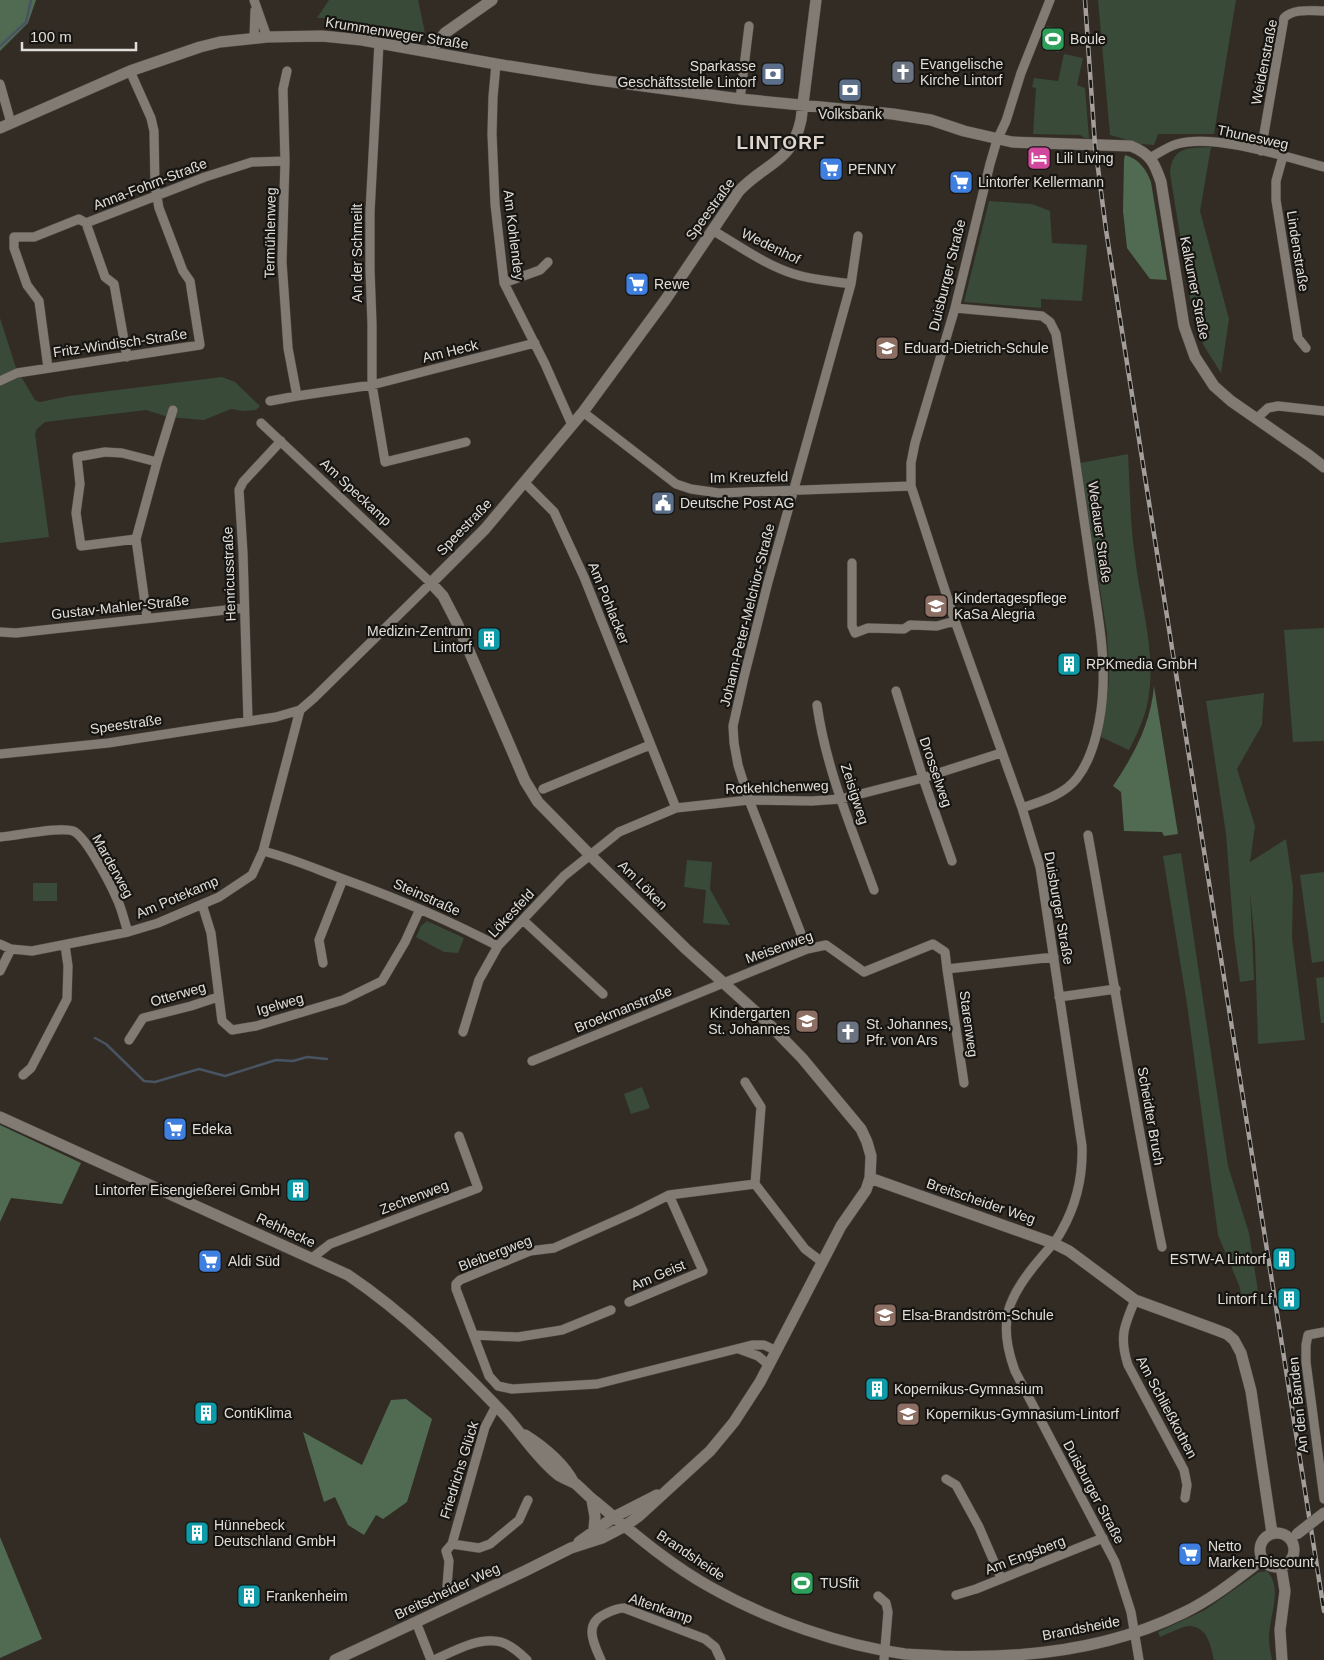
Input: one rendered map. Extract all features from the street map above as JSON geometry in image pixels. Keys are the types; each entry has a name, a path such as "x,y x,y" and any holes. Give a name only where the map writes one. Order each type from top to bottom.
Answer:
{"street":[{"path":"429,52 445,33 492,0"},
{"name":"Speestraße","path":"0,754 108,743 276,717 300,710 314,698 485,529 583,412 666,299 727,207 749,181 771,167 789,150 798,134 816,0"},
{"name":"Duisburger Straße","path":"1050,0 1021,73 1006,121 997,140 974,223 955,308 914,443 911,464 911,486 955,621 1022,808 1040,867 1082,1146 1083,1161 1079,1189 1074,1202 1062,1231 1021,1281 1012,1298 1006,1327 1006,1342 1015,1371 1103,1538 1118,1571 1131,1612 1139,1660"},
{"path":"254,2 268,37"},
{"path":"254,2 254,38"},
{"name":"Weidenstraße","path":"1261,151 1284,18 1294,12 1324,11"},
{"path":"740,99 749,26"},
{"name":"Krummenweger Straße","path":"0,128 130,72 200,47 220,42 254,38 322,36 379,43 496,64 740,99 894,114 931,120 997,140"},
{"name":"An der Schmeilt","path":"379,43 370,212 372,385 385,462 466,442"},
{"name":"Am Kohlendey","path":"496,64 493,97 494,184 496,221 504,284 572,425"},
{"name":"Termühlenweg","path":"287,70 283,89 285,161 282,262 288,348 297,396"},
{"name":"Fritz-Windisch-Straße","path":"0,381 17,373 200,345 190,281 183,271 159,208 155,186 154,131 151,118 130,72"},
{"path":"0,84 11,123"},
{"path":"997,140 1037,144 1131,146 1145,154"},
{"name":"Thunesweg","path":"1145,154 1189,142 1219,142 1324,167"},
{"name":"Kalkumer Straße","path":"1145,154 1156,167 1161,182 1184,326 1195,357 1214,386 1231,401 1324,467"},
{"name":"Lindenstraße","path":"1283,156 1276,181 1276,200 1298,338 1306,348"},
{"name":"Anna-Fohrn-Straße","path":"48,368 39,301 27,285 14,248 14,237 34,236 79,220 86,222 205,177 252,162 285,161"},
{"path":"86,222 105,277 114,284 127,356"},
{"name":"Wedenhof","path":"712,230 759,258 792,274 851,284"},
{"name":"Johann-Peter-Melchior-Straße","path":"807,949 749,800 738,765 734,743 734,726 744,677 793,490 851,284 858,236"},
{"path":"504,284 540,270 548,262"},
{"name":"Wedauer Straße","path":"955,308 1042,316 1050,322 1056,334 1102,646 1103,688 1093,745 1087,760 1079,776 1068,788 1052,797 1022,808"},
{"name":"Am Heck","path":"372,385 534,343"},
{"path":"270,401 372,385"},
{"path":"1257,418 1263,411 1278,406 1324,411"},
{"path":"147,618 136,538 173,410"},
{"name":"Im Kreuzfeld","path":"583,412 676,484 701,491 719,493 911,486"},
{"name":"Am Speckamp","path":"261,423 431,583"},
{"name":"Henricusstraße","path":"248,721 243,553 239,490 243,482 281,440"},
{"path":"136,538 81,546 76,513 80,484 77,457 106,452 122,453 157,462"},
{"name":"Am Pohlacker","path":"525,482 554,512 584,577 676,808"},
{"path":"852,563 852,626 855,633 868,628 904,629 910,626 937,626 955,621"},
{"name":"Am Löken","path":"431,583 443,596 457,623 533,794 590,855 802,1058 859,1127 867,1142 871,1156 870,1178"},
{"name":"Gustav-Mahler-Straße","path":"0,632 16,633 244,608"},
{"name":"Drosselweg","path":"896,692 952,861"},
{"name":"Zeisigweg","path":"817,705 821,733 841,798 874,890"},
{"name":"Am Potekamp","path":"0,944 11,949 32,951 128,932 158,923 219,897 252,876 263,851 300,710"},
{"path":"543,790 650,745"},
{"name":"Rotkehlchenweg","path":"590,855 619,832 676,808 749,800 802,802 841,798 923,778 1001,753"},
{"name":"Marderweg","path":"0,838 61,830 73,831 81,836 98,862 118,900 128,932"},
{"name":"Scheidter Bruch","path":"1088,835 1116,988 1132,1091 1162,1247"},
{"name":"Steinstraße","path":"263,851 291,858 372,888 454,923 498,946"},
{"name":"Lökesfeld","path":"463,1032 479,980 498,946 564,876 590,855"},
{"path":"323,963 319,940 343,878"},
{"name":"Igelweg","path":"202,904 210,933 222,1021 232,1030 256,1026 343,1000 382,981 405,942 420,909"},
{"path":"523,920 603,994"},
{"name":"Meisenweg","path":"724,982 807,949 826,945 864,972 933,944 945,952 947,969"},
{"path":"23,1075 31,1068 67,999 68,966 65,945"},
{"path":"0,971 11,949"},
{"path":"947,969 1054,957"},
{"name":"Starenweg","path":"947,969 964,1083"},
{"name":"Broekmanstraße","path":"532,1061 724,982"},
{"path":"1059,997 1116,988"},
{"name":"Otterweg","path":"129,1040 143,1018 218,997"},
{"path":"745,1082 761,1107 755,1184 805,1250 822,1262"},
{"name":"Rehhecke","path":"0,1117 348,1275 377,1295 414,1327 496,1406 520,1431 534,1451 559,1476 574,1482 592,1500 625,1526"},
{"name":"Zechenweg","path":"312,1258 330,1244 478,1188 459,1136"},
{"name":"Breitscheider Weg","path":"335,1660 571,1548 602,1538 625,1526 640,1516 687,1474 722,1438 746,1405 777,1351 841,1226 866,1190 870,1178 1053,1243 1070,1251 1135,1300 1227,1334 1238,1346 1251,1391 1272,1533"},
{"name":"Bleibergweg","path":"755,1184 669,1194 635,1212 554,1248 530,1252 460,1280 456,1284 456,1289 492,1382 498,1386 512,1389 597,1384 752,1345 764,1345 777,1351"},
{"name":"Am Geist","path":"629,1302 703,1271 669,1194"},
{"name":"Am Schließkothen","path":"1135,1300 1126,1322 1122,1340 1124,1354 1128,1365 1184,1470 1187,1485 1185,1498"},
{"path":"474,1336 518,1337 562,1330 611,1310"},
{"name":"An den Banden","path":"1324,1332 1312,1334 1307,1338 1306,1371 1324,1499"},
{"path":"739,1349 758,1356 769,1365"},
{"name":"Friedrichs Glück","path":"447,1586 450,1561 446,1551 452,1544 486,1426 496,1406"},
{"path":"946,1479 956,1485 979,1527 1001,1578"},
{"name":"Breitscheider Weg","path":"571,1548 614,1517 667,1490"},
{"path":"452,1544 478,1548 490,1544 519,1520 528,1500"},
{"path":"592,1500 595,1514 594,1530"},
{"path":"1294,1537 1324,1512"},
{"name":"Brandsheide","path":"625,1526 674,1565 732,1598 763,1613 884,1655 1010,1656 1075,1647 1134,1633 1199,1605 1263,1560"},
{"path":"1272,1533 1294,1537 1292,1558 1288,1563 1282,1566 1271,1566 1263,1560 1260,1550 1261,1544 1267,1536 1272,1533"},
{"name":"Am Engsberg","path":"956,1595 1103,1538"},
{"path":"1282,1566 1284,1590 1280,1630 1282,1660"},
{"path":"878,1596 886,1603 888,1612 884,1655"},
{"name":"Altenkamp","path":"601,1660 591,1632 594,1622 617,1608 624,1608 705,1638 715,1647 721,1660"},
{"path":"416,1622 432,1660 478,1642 490,1641 502,1642 527,1660"}],"green space":[{"path":"0,0 36,0 28,23 0,51"},
{"path":"329,0 418,0 425,33 331,18 317,18"},
{"path":"1098,0 1236,0 1214,134 1158,134 1154,145 1141,144 1110,135"},
{"name":"Boule","path":"1047,26 1063,29 1059,52 1042,49"},
{"path":"1064,54 1083,58 1077,85 1085,88 1089,138 1080,135 1033,134 1036,88 1032,87 1034,78 1058,81"},
{"path":"1211,147 1200,211 1229,319 1221,373 1204,346 1193,316 1170,173 1171,164 1178,153 1183,150"},
{"path":"1125,155 1141,165 1151,182 1167,280 1150,279 1127,248 1123,211"},
{"path":"989,201 1032,204 1050,211 1052,243 1087,245 1082,301 1041,299 1041,308 964,302"},
{"path":"0,318 16,368 35,400 40,402 69,396 222,377 235,382 260,406 256,410 231,409 204,420 168,417 146,410 45,422 37,429 35,434 49,537 0,543"},
{"path":"1128,454 1133,544 1147,628 1150,664 1147,707 1129,750 1101,737 1109,682 1107,633 1080,463"},
{"path":"1324,628 1324,741 1293,742 1284,630"},
{"path":"1154,686 1178,834 1164,836 1162,832 1124,831 1121,792 1113,786 1128,762 1145,726"},
{"path":"1264,693 1262,725 1237,769 1255,826 1250,862 1286,839 1293,887 1292,938 1305,1040 1258,1044 1255,944 1250,892 1254,980 1240,982 1234,937 1226,834 1206,701"},
{"path":"1181,853 1228,1166 1249,1233 1259,1298 1242,1299 1239,1285 1218,1235 1187,1004 1163,856"},
{"path":"687,860 712,862 710,889 730,925 703,923 706,890 684,887"},
{"path":"1324,872 1324,961 1312,963 1300,875"},
{"path":"33,883 57,883 57,901 33,901"},
{"path":"427,921 464,938 458,953 444,952 416,937 421,926"},
{"path":"1324,977 1324,1023 1321,1023 1316,978"},
{"path":"642,1087 650,1108 631,1114 624,1094"},
{"path":"0,1125 81,1163 62,1204 11,1198 0,1222"},
{"path":"406,1399 432,1419 407,1502 383,1519 376,1515 364,1535 348,1525 335,1497 324,1502 303,1432 362,1465 391,1400"},
{"path":"0,1537 42,1639 0,1658"},
{"path":"1267,1571 1272,1578 1275,1595 1269,1631 1272,1660 1214,1660 1208,1638 1196,1627 1183,1627 1160,1637 1158,1632 1205,1610 1259,1572"}],"waterway":[{"path":"0,46 26,22 31,0"},
{"path":"95,1038 106,1044 144,1081 155,1082 199,1069 225,1076 276,1060 293,1061 307,1057 327,1059"}],"railway":[{"path":"1085,0 1095,145 1106,230 1324,1611"}],"place":[{"name":"Boule","path":"1053,39"},
{"name":"Evangelische Kirche Lintorf","path":"903,72"},
{"name":"Sparkasse Geschäftsstelle Lintorf","path":"773,74"},
{"name":"Volksbank","path":"850,90"},
{"name":"Lili Living","path":"1039,158"},
{"name":"PENNY","path":"831,169"},
{"name":"Lintorfer Kellermann","path":"961,182"},
{"name":"Rewe","path":"637,284"},
{"name":"Eduard-Dietrich-Schule","path":"887,348"},
{"name":"Deutsche Post AG","path":"663,503"},
{"name":"Kindertagespflege KaSa Alegria","path":"936,606"},
{"name":"Medizin-Zentrum Lintorf","path":"489,639"},
{"name":"RPKmedia GmbH","path":"1069,664"},
{"name":"Kindergarten St. Johannes","path":"807,1021"},
{"name":"St. Johannes, Pfr. von Ars","path":"848,1032"},
{"name":"Edeka","path":"175,1129"},
{"name":"Lintorfer Eisengießerei GmbH","path":"298,1190"},
{"name":"ESTW-A Lintorf","path":"1284,1259"},
{"name":"Aldi Süd","path":"210,1261"},
{"name":"Lintorf Lf","path":"1289,1299"},
{"name":"Elsa-Brandström-Schule","path":"885,1315"},
{"name":"Kopernikus-Gymnasium","path":"877,1389"},
{"name":"ContiKlima","path":"206,1413"},
{"name":"Kopernikus-Gymnasium-Lintorf","path":"908,1414"},
{"name":"Hünnebeck Deutschland GmbH","path":"197,1533"},
{"name":"Netto Marken-Discount","path":"1190,1554"},
{"name":"TUSfit","path":"802,1583"},
{"name":"Frankenheim","path":"249,1596"}],"district":[{"name":"LINTORF","path":"781,142"}]}
